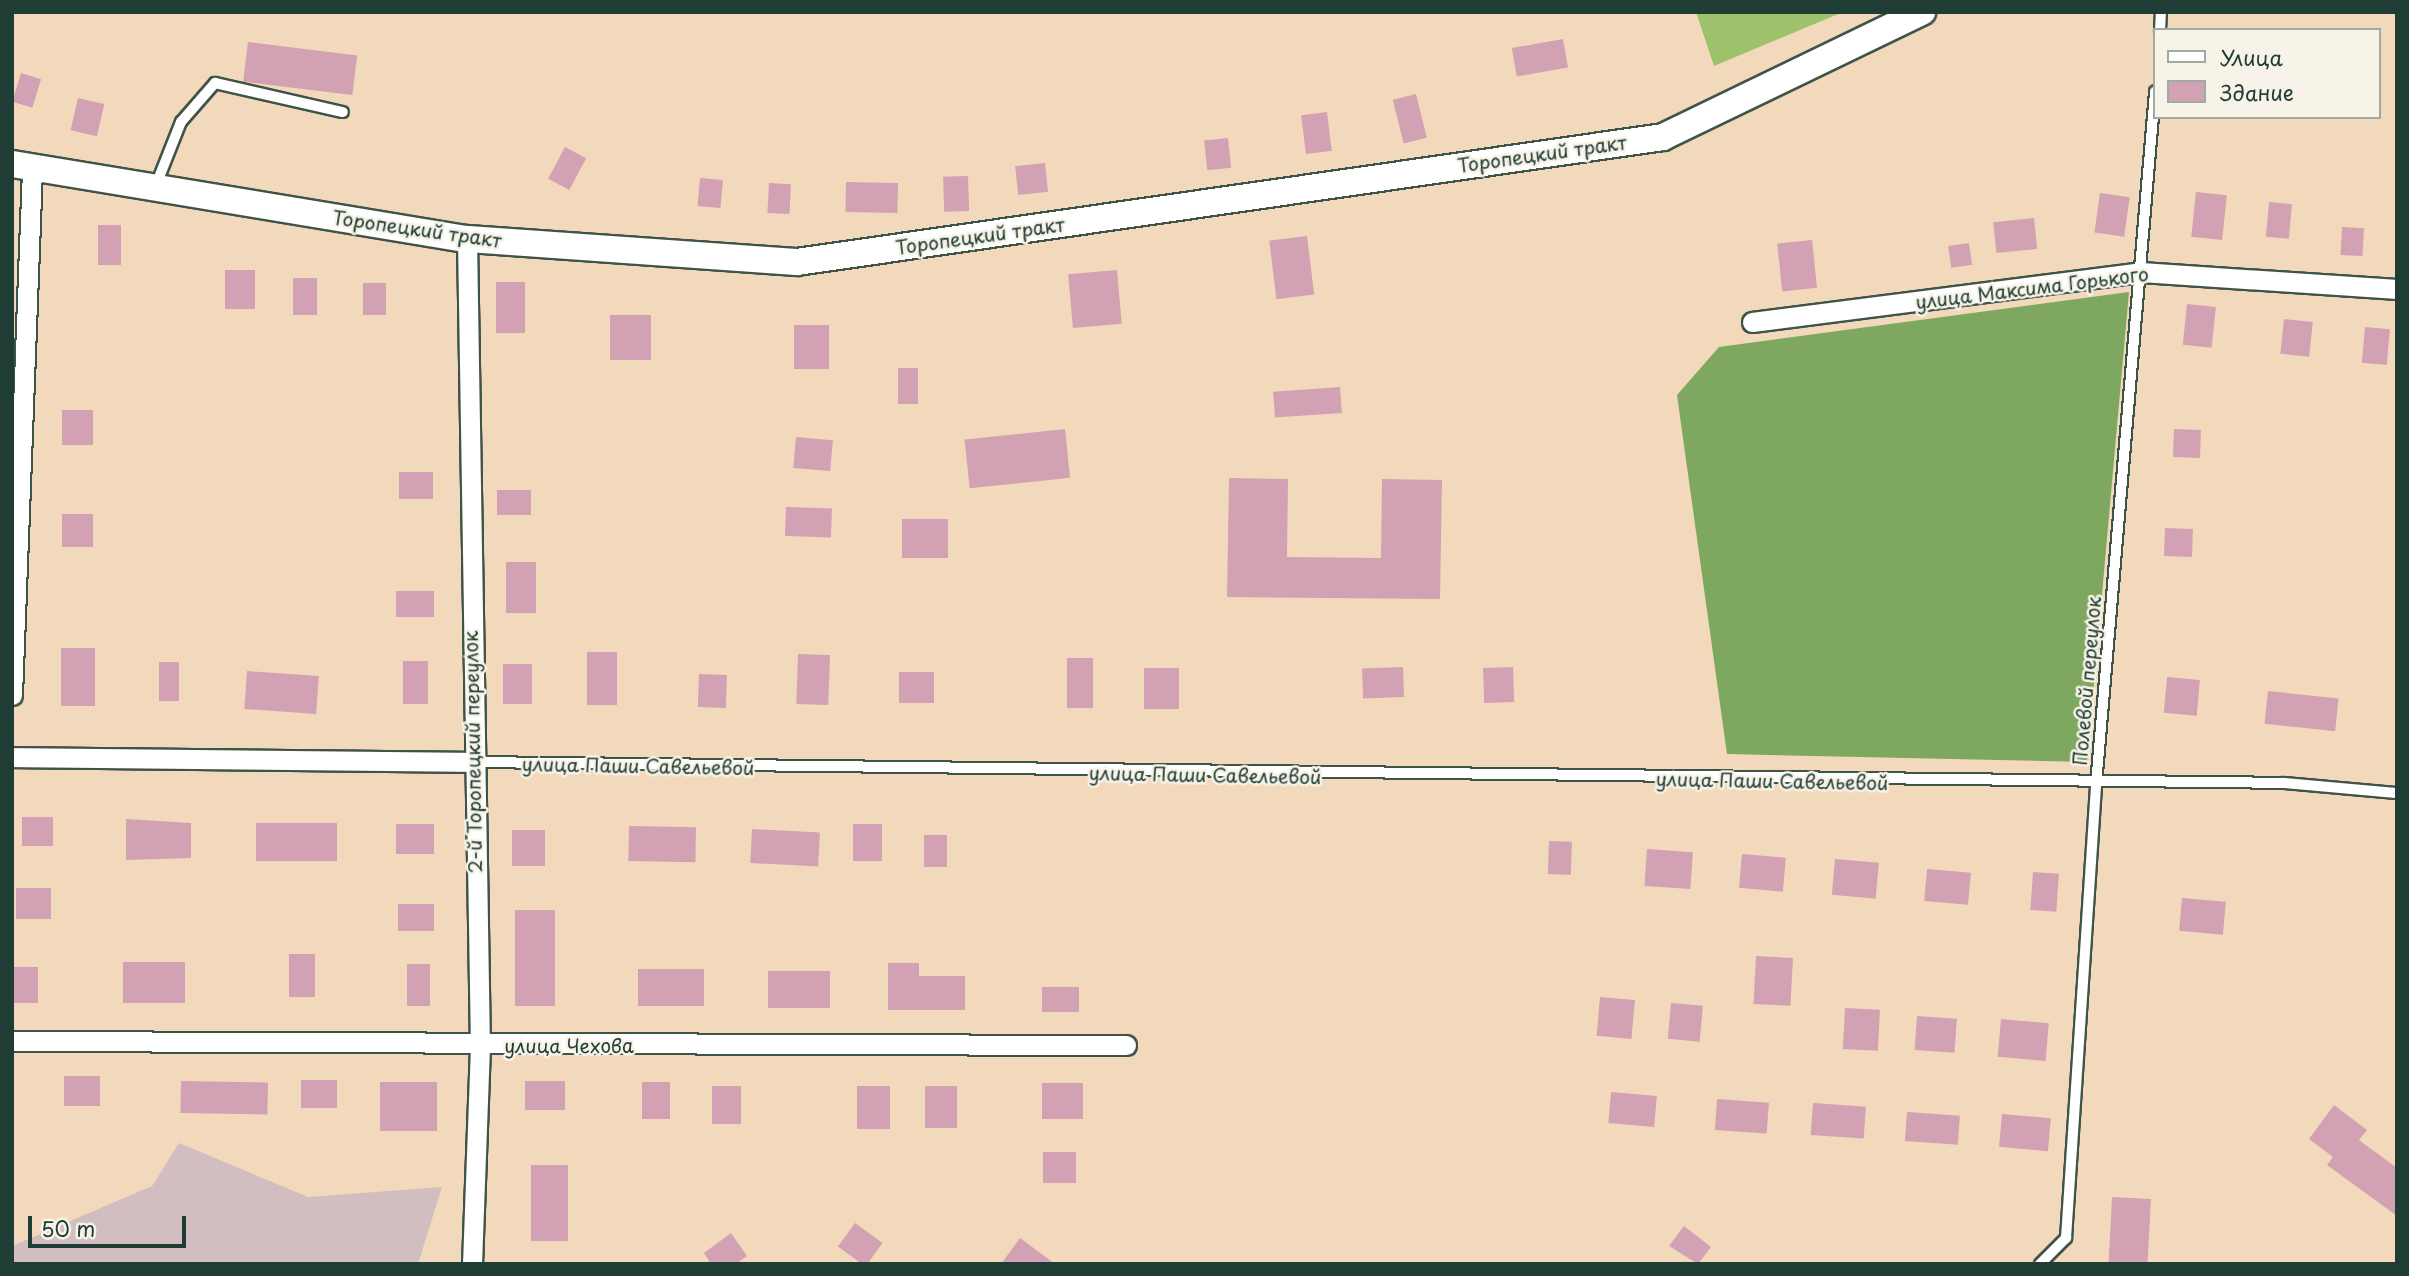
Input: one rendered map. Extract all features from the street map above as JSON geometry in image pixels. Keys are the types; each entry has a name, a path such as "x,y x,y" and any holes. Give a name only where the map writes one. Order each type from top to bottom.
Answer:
{"main road":[{"name":"Торопецкий тракт","path":"22,167 467,239 797,262 1663,137 1922,12"}],"street":[{"path":"12,695 22,167"},
{"name":"2-й Торопецкий переулок","path":"467,239 472,762 480,1046 472,1264"},
{"name":"улица Максима Горького","path":"1752,322 2141,272 2397,289"},
{"name":"улица Паши Савельевой","path":"12,757 472,762"},
{"name":"улица Чехова","path":"12,1041 480,1046 1126,1045"}],"lane":[{"path":"155,189 181,122 215,83 343,112"},
{"name":"Полевой переулок","path":"2040,1264 2066,1238 2096,785 2154,105"},
{"name":"улица Паши Савельевой","path":"472,762 2096,785 2284,783 2397,793"}],"shaded area":[{"path":"179,1143 308,1197 442,1187 418,1264 12,1264 12,1246 152,1186"}],"green space":[{"path":"1696,12 1843,12 1714,66"},
{"path":"2129,292 2087,762 1727,754 1677,395 1719,347"}],"building":[{"path":"1563,39 1568,68 1517,77 1512,48"},
{"path":"248,42 357,55 352,95 243,82"},
{"path":"21,73 41,79 32,108 12,102"},
{"path":"1416,94 1427,138 1404,143 1393,100"},
{"path":"78,98 104,104 97,136 71,130"},
{"path":"1327,112 1332,151 1306,154 1301,115"},
{"path":"1228,138 1231,168 1207,170 1204,141"},
{"path":"565,147 586,158 569,190 548,179"},
{"path":"1045,163 1048,192 1018,195 1015,166"},
{"path":"968,176 969,211 944,212 943,177"},
{"path":"700,178 723,180 720,208 698,206"},
{"path":"846,182 898,183 897,213 845,212"},
{"path":"769,183 791,184 789,214 767,213"},
{"path":"2196,192 2227,195 2222,240 2191,237"},
{"path":"2100,193 2130,197 2124,237 2094,233"},
{"path":"2269,202 2292,204 2289,239 2266,237"},
{"path":"2034,218 2037,249 1996,253 1993,222"},
{"path":"98,225 121,225 121,265 98,265"},
{"path":"2342,227 2364,228 2363,256 2341,255"},
{"path":"1307,236 1314,295 1276,299 1269,241"},
{"path":"1812,240 1817,288 1782,291 1777,244"},
{"path":"1969,243 1972,265 1951,268 1948,246"},
{"path":"225,270 255,270 255,309 225,309"},
{"path":"1117,270 1122,324 1073,328 1068,274"},
{"path":"293,278 317,278 317,315 293,315"},
{"path":"496,282 525,282 525,333 496,333"},
{"path":"363,283 386,283 386,315 363,315"},
{"path":"2187,304 2216,307 2212,348 2183,345"},
{"path":"610,315 651,315 651,360 610,360"},
{"path":"2284,319 2313,322 2309,357 2280,354"},
{"path":"794,325 829,325 829,369 794,369"},
{"path":"2365,327 2390,329 2387,365 2362,363"},
{"path":"898,368 918,368 918,404 898,404"},
{"path":"1340,387 1342,413 1275,418 1273,392"},
{"path":"62,410 93,410 93,445 62,445"},
{"path":"1065,429 1070,478 970,488 965,440"},
{"path":"2174,429 2201,430 2200,458 2173,457"},
{"path":"796,437 833,440 830,471 793,468"},
{"path":"399,472 433,472 433,499 399,499"},
{"path":"1229,478 1288,479 1287,557 1381,558 1382,479 1442,480 1440,599 1227,597"},
{"path":"497,490 531,490 531,515 497,515"},
{"path":"786,507 832,509 831,538 785,536"},
{"path":"62,514 93,514 93,547 62,547"},
{"path":"902,519 948,519 948,558 902,558"},
{"path":"2165,528 2193,529 2192,557 2164,556"},
{"path":"506,562 536,562 536,613 506,613"},
{"path":"396,591 434,591 434,617 396,617"},
{"path":"61,648 95,648 95,706 61,706"},
{"path":"587,652 617,652 617,705 587,705"},
{"path":"798,654 830,655 828,705 796,704"},
{"path":"1067,658 1093,658 1093,708 1067,708"},
{"path":"403,661 428,661 428,704 403,704"},
{"path":"159,662 179,662 179,701 159,701"},
{"path":"503,664 532,664 532,704 503,704"},
{"path":"1403,667 1404,697 1363,698 1362,668"},
{"path":"1513,667 1514,702 1484,703 1483,668"},
{"path":"1144,668 1179,668 1179,709 1144,709"},
{"path":"247,671 319,676 316,714 244,709"},
{"path":"899,672 934,672 934,703 899,703"},
{"path":"699,674 727,675 726,708 698,707"},
{"path":"2167,677 2200,680 2197,716 2164,713"},
{"path":"2268,691 2339,698 2335,731 2265,724"},
{"path":"22,817 53,817 53,846 22,846"},
{"path":"126,819 191,823 191,858 126,860"},
{"path":"256,823 337,823 337,861 256,861"},
{"path":"396,824 434,824 434,854 396,854"},
{"path":"853,824 882,824 882,861 853,861"},
{"path":"629,826 696,827 695,862 628,861"},
{"path":"752,829 820,833 818,867 750,863"},
{"path":"512,830 545,830 545,866 512,866"},
{"path":"924,835 947,835 947,867 924,867"},
{"path":"1549,841 1572,842 1571,875 1548,874"},
{"path":"1647,849 1693,852 1690,889 1644,886"},
{"path":"1742,854 1786,858 1783,892 1739,888"},
{"path":"1835,859 1879,863 1876,899 1832,895"},
{"path":"1927,869 1971,873 1968,905 1924,901"},
{"path":"2033,872 2059,874 2056,912 2030,910"},
{"path":"16,888 51,888 51,919 16,919"},
{"path":"2182,898 2226,902 2223,935 2179,931"},
{"path":"398,904 434,904 434,931 398,931"},
{"path":"515,910 555,910 555,1006 515,1006"},
{"path":"289,954 315,954 315,997 289,997"},
{"path":"1756,956 1793,958 1790,1006 1753,1004"},
{"path":"123,962 185,962 185,1003 123,1003"},
{"path":"888,963 919,963 919,976 965,976 965,1010 888,1010"},
{"path":"407,964 430,964 430,1006 407,1006"},
{"path":"12,967 38,967 38,1003 12,1003"},
{"path":"638,969 704,969 704,1006 638,1006"},
{"path":"768,971 830,971 830,1008 768,1008"},
{"path":"1042,987 1079,987 1079,1012 1042,1012"},
{"path":"1600,997 1635,1000 1631,1039 1597,1036"},
{"path":"1671,1003 1703,1006 1700,1042 1668,1039"},
{"path":"1845,1008 1880,1010 1878,1051 1843,1049"},
{"path":"1917,1016 1957,1019 1955,1053 1915,1050"},
{"path":"2001,1019 2049,1023 2046,1061 1998,1057"},
{"path":"64,1076 100,1076 100,1106 64,1106"},
{"path":"301,1080 337,1080 337,1108 301,1108"},
{"path":"181,1081 268,1083 267,1115 180,1113"},
{"path":"525,1081 565,1081 565,1110 525,1110"},
{"path":"380,1082 437,1082 437,1131 380,1131"},
{"path":"642,1082 670,1082 670,1119 642,1119"},
{"path":"1042,1083 1083,1083 1083,1119 1042,1119"},
{"path":"712,1086 741,1086 741,1124 712,1124"},
{"path":"857,1086 890,1086 890,1129 857,1129"},
{"path":"925,1086 957,1086 957,1128 925,1128"},
{"path":"1611,1092 1657,1096 1654,1127 1608,1123"},
{"path":"1717,1099 1769,1103 1767,1134 1715,1130"},
{"path":"1813,1103 1866,1107 1864,1139 1811,1135"},
{"path":"2334,1105 2367,1130 2359,1140 2397,1168 2397,1216 2327,1165 2333,1157 2309,1139"},
{"path":"1907,1112 1960,1116 1958,1145 1905,1141"},
{"path":"2002,1114 2051,1118 2048,1151 1999,1147"},
{"path":"1043,1152 1076,1152 1076,1183 1043,1183"},
{"path":"531,1165 568,1165 568,1241 531,1241"},
{"path":"2112,1197 2151,1199 2148,1264 2108,1264"},
{"path":"855,1223 883,1243 867,1264 862,1264 838,1246"},
{"path":"1684,1226 1711,1247 1698,1264 1669,1246"},
{"path":"731,1233 747,1256 736,1264 711,1264 704,1253"},
{"path":"1020,1238 1055,1264 1001,1264"}]}
